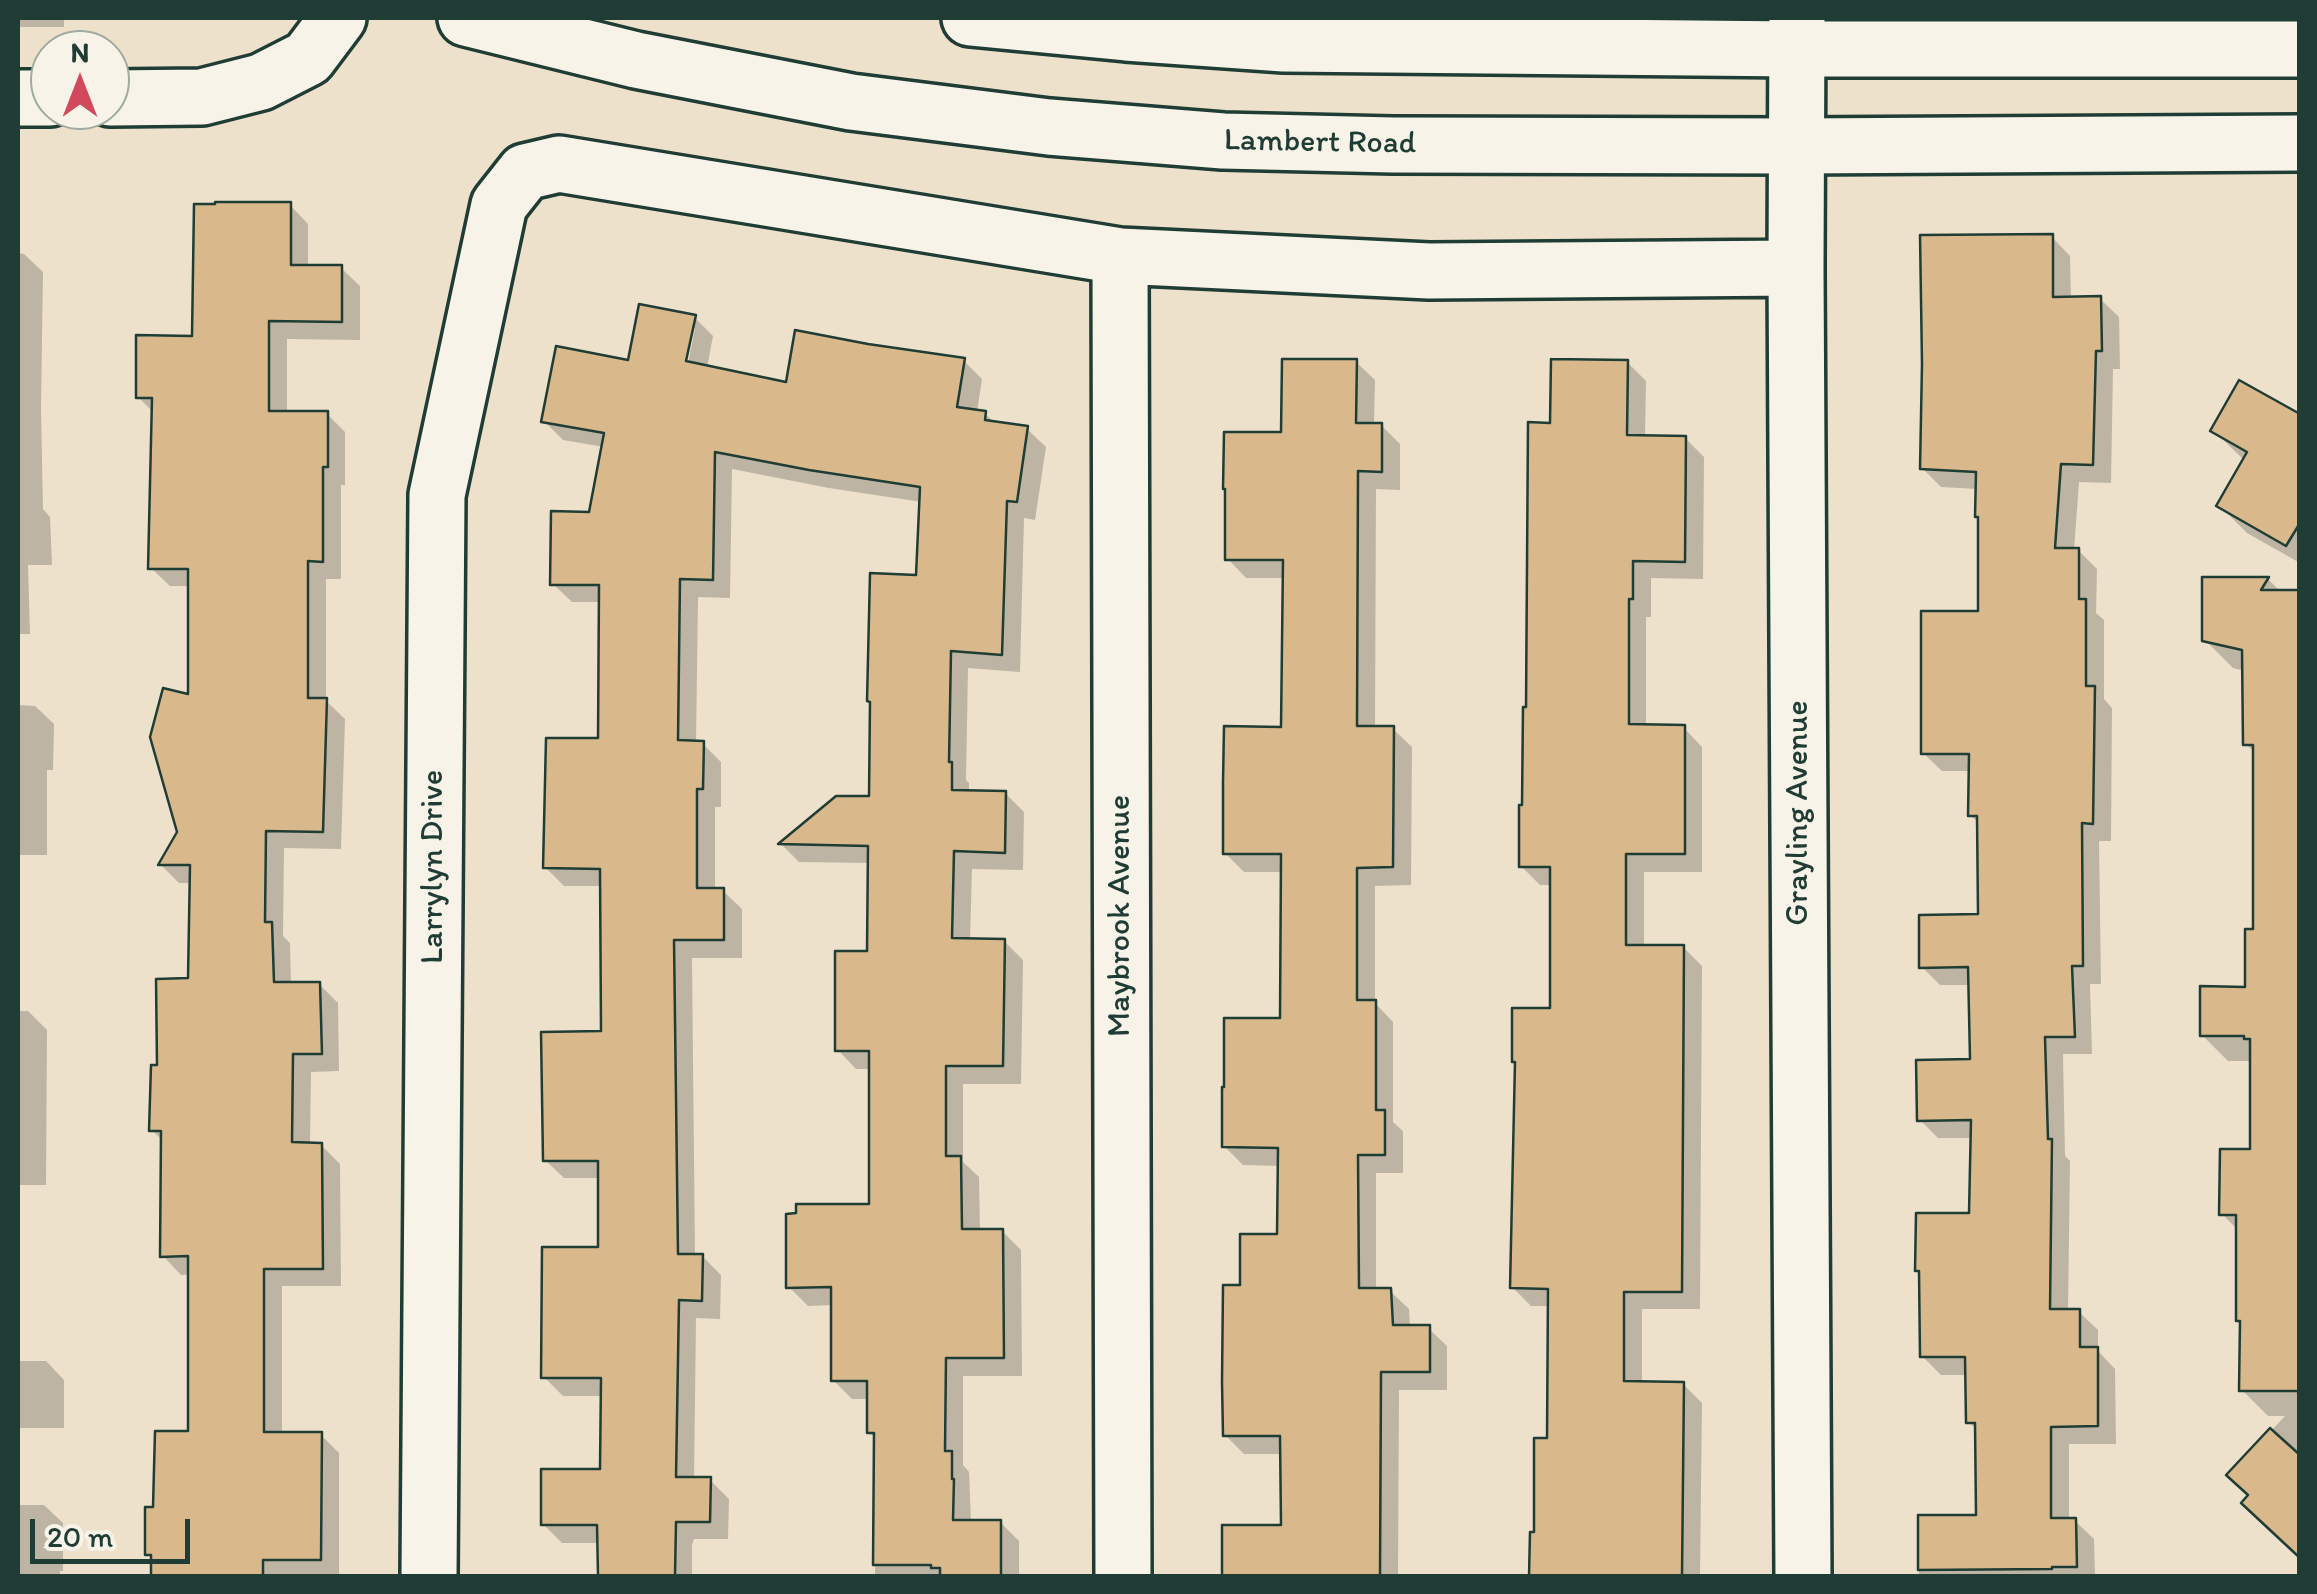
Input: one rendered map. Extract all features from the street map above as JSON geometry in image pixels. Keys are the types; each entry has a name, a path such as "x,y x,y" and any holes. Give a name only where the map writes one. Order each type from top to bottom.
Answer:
{"street":[{"path":"130,98 202,97 261,82 308,58 338,18"},
{"name":"Lambert Road","path":"466,18 636,60 850,102 1049,127 1223,142 1796,146 2300,142"},
{"path":"970,18 1284,44 1797,33 2300,49"},
{"name":"Grayling Avenue","path":"1797,33 1803,1576"},
{"name":"Larrylyn Drive","path":"429,1576 437,495 500,205 524,172 559,164 1120,256"},
{"path":"1120,256 1430,270 1796,268"},
{"name":"Maybrook Avenue","path":"1120,256 1123,1576"}],"building":[{"path":"291,202 291,265 342,265 342,322 269,321 269,411 328,411 328,467 323,467 323,562 308,561 308,698 327,698 323,832 266,831 265,922 272,922 274,982 320,982 322,1054 293,1054 292,1142 322,1143 323,1269 264,1269 264,1432 322,1432 321,1560 263,1560 263,1576 151,1576 151,1555 145,1555 145,1507 153,1507 155,1431 188,1431 188,1256 160,1257 161,1131 149,1131 151,1065 157,1065 156,979 188,978 190,865 158,865 177,832 150,737 163,688 188,694 188,569 148,569 152,398 136,398 136,335 192,336 194,204"},
{"path":"2053,234 2053,297 2101,296 2102,351 2096,351 2093,465 2061,464 2055,548 2079,548 2079,599 2086,599 2086,686 2095,686 2093,824 2082,823 2083,966 2072,966 2075,1037 2045,1037 2048,1139 2052,1139 2050,1309 2080,1309 2080,1347 2098,1347 2098,1426 2051,1427 2051,1518 2076,1518 2077,1567 1918,1570 1918,1515 1976,1515 1975,1423 1966,1423 1965,1357 1920,1357 1919,1271 1915,1271 1916,1213 1969,1213 1971,1120 1917,1121 1916,1060 1970,1059 1968,967 1919,968 1919,915 1978,914 1977,816 1968,816 1969,754 1921,754 1921,611 1978,611 1978,517 1976,472 1920,469 1920,235"},
{"path":"639,304 696,315 686,361 786,382 795,330 965,358 957,407 986,411 985,420 1028,426 1017,502 1007,501 1002,655 951,651 952,790 1006,791 1005,853 954,851 952,938 1005,939 1003,1066 946,1066 946,1156 961,1156 962,1229 1003,1229 1004,1358 946,1358 945,1451 952,1451 953,1520 1001,1520 1001,1576 940,1576 940,1568 931,1565 873,1565 874,1433 867,1433 867,1381 831,1381 831,1287 786,1288 786,1214 796,1213 796,1204 869,1204 869,1051 835,1051 835,951 867,951 868,846 778,844 836,796 869,796 870,573 916,575 920,487 715,452 713,580 680,579 678,740 704,741 703,789 697,789 697,888 724,888 724,940 674,940 678,1254 703,1254 702,1301 679,1300 676,1477 711,1477 710,1522 676,1522 675,1576 598,1576 597,1525 541,1525 541,1469 600,1469 601,1378 541,1378 542,1247 598,1247 598,1161 543,1161 541,1032 601,1031 600,869 543,868 546,738 598,738 599,585 550,585 551,511 589,512 604,433 541,422 556,346 628,360"},
{"path":"1282,359 1357,359 1356,423 1382,423 1382,472 1358,471 1357,726 1394,726 1393,867 1357,868 1357,1000 1376,1000 1376,1110 1385,1110 1385,1155 1358,1155 1359,1288 1391,1288 1393,1325 1430,1325 1430,1372 1381,1372 1380,1576 1222,1576 1222,1525 1281,1525 1280,1436 1223,1436 1222,1382 1223,1285 1240,1285 1240,1234 1277,1234 1278,1148 1222,1147 1222,1087 1224,1018 1280,1018 1281,854 1223,854 1223,782 1224,726 1281,727 1283,560 1225,560 1223,489 1224,432 1281,432"},
{"path":"1551,359 1628,360 1627,435 1686,436 1685,562 1633,561 1633,599 1629,599 1629,724 1685,725 1685,854 1626,854 1626,945 1684,945 1682,1292 1624,1292 1624,1381 1684,1382 1682,1576 1529,1576 1530,1532 1534,1532 1534,1438 1547,1438 1548,1289 1510,1288 1515,1062 1512,1008 1550,1008 1550,867 1519,867 1519,805 1526,707 1528,422 1550,423"},
{"path":"2239,380 2300,414 2300,523 2286,546 2216,506 2247,452 2210,431"},
{"path":"2202,577 2269,577 2261,590 2300,590 2300,1391 2239,1391 2236,1215 2219,1215 2220,1149 2250,1149 2250,1039 2200,1036 2200,986 2245,987 2245,929 2253,929 2253,745 2243,745 2242,650 2202,641"},
{"path":"2270,1428 2300,1455 2300,1558 2241,1503 2248,1495 2226,1475"}]}
